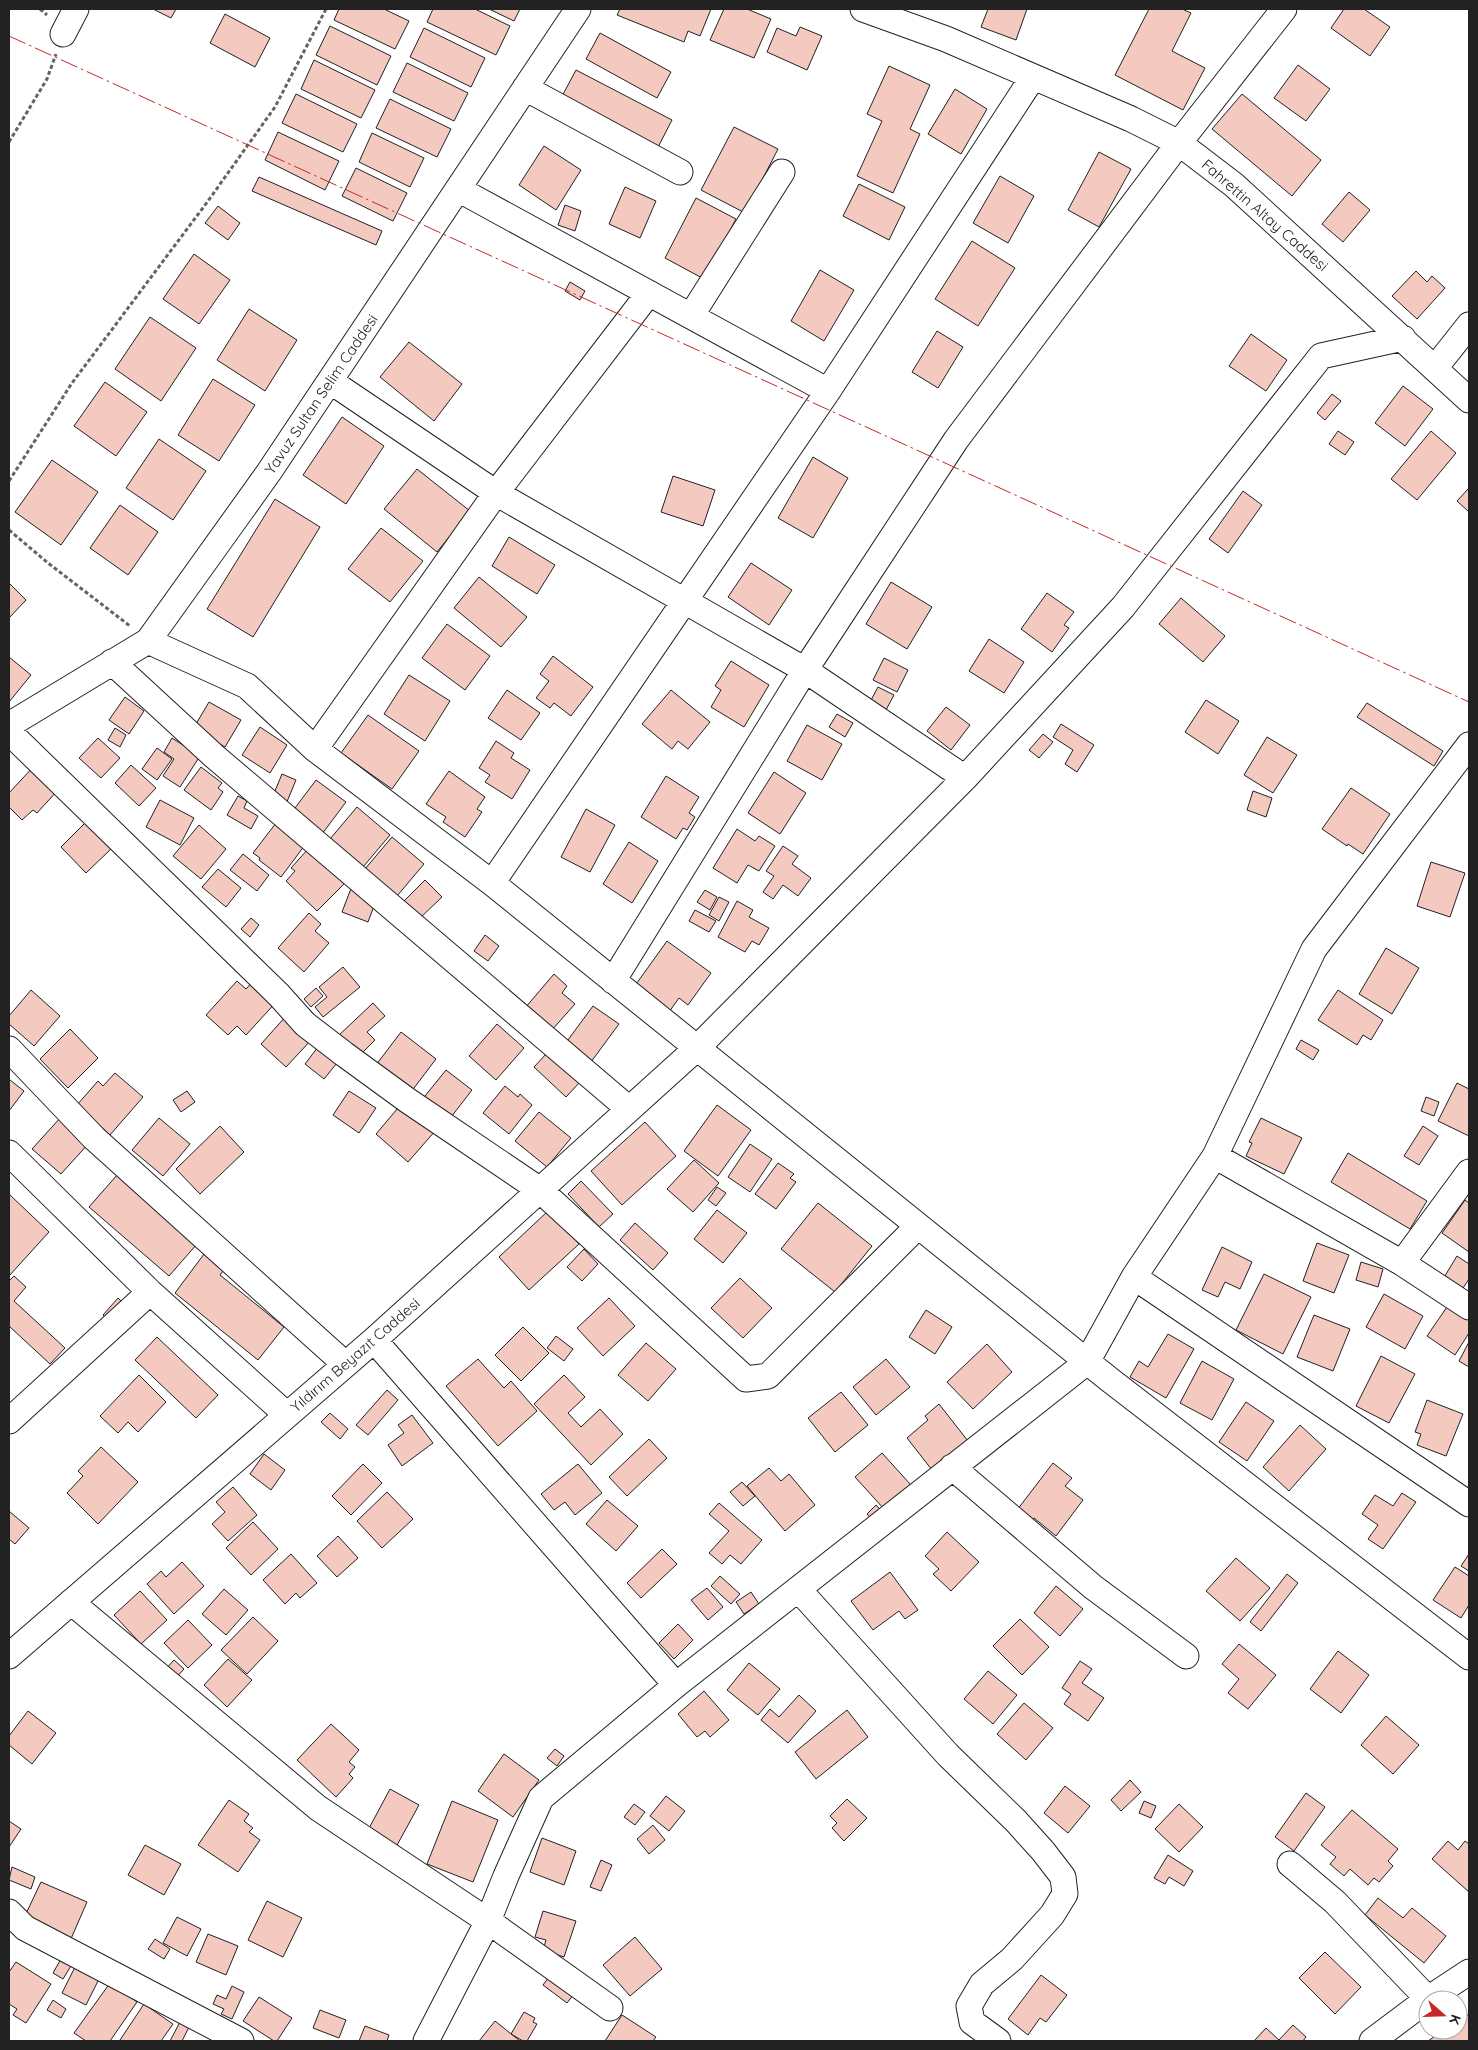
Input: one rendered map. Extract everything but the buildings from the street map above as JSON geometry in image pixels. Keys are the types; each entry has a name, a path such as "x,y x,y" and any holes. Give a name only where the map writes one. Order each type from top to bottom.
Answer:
{"street":[{"path":"64,34 76,9"},
{"name":"Yavuz Sultan Selim Caddesi","path":"9,725 148,640 269,472 578,9"},
{"name":"Fahrettin Altay Caddesi","path":"863,9 946,39 1132,119 1179,143 1234,185 1469,400"},
{"path":"613,981 805,670 956,440 1179,143 1284,9"},
{"path":"492,883 828,391 1033,77"},
{"path":"526,88 680,172"},
{"path":"691,316 782,172"},
{"path":"458,188 828,391"},
{"path":"315,749 496,493 649,293"},
{"path":"1435,368 1469,325"},
{"name":"Yıldırım Beyazıt Caddesi","path":"9,1656 374,1340 697,1048 965,778 1124,607 1321,356 1403,338"},
{"path":"330,381 496,493 686,600 805,670 965,778"},
{"path":"148,640 247,686 315,749 492,883 1087,1362 1467,1652"},
{"path":"112,662 214,756 629,1109"},
{"path":"9,732 279,995 305,1024 408,1100 540,1190 746,1379 768,1376 918,1226"},
{"path":"426,2041 488,1921 541,1798 676,1685 1087,1362 1134,1277 1215,1156 1314,949 1469,745"},
{"path":"9,1050 94,1138 346,1364"},
{"path":"9,1154 150,1292 287,1415"},
{"path":"1215,1156 1402,1263 1469,1307"},
{"path":"1402,1263 1469,1172"},
{"path":"1134,1277 1469,1504"},
{"path":"9,1421 150,1292"},
{"path":"374,1340 676,1685"},
{"path":"952,1468 1094,1587 1186,1656"},
{"path":"798,1589 948,1755 1016,1821 1063,1877 1065,1894 1052,1916 1012,1959 982,1984 969,2006 972,2022 998,2041"},
{"path":"71,1602 318,1808 488,1921 610,2008"},
{"path":"1290,1864 1334,1902 1420,1990"},
{"path":"9,1912 25,1928 241,2041"},
{"path":"1441,1990 1469,1973"},
{"path":"1372,2041 1418,2006"}],"path":[{"path":"9,142 47,78 64,34 40,9"},
{"path":"9,481 72,384 208,201 275,107 326,9"},
{"path":"9,530 48,563 148,640"}],"power":[{"path":"9,36 1469,702"}]}
